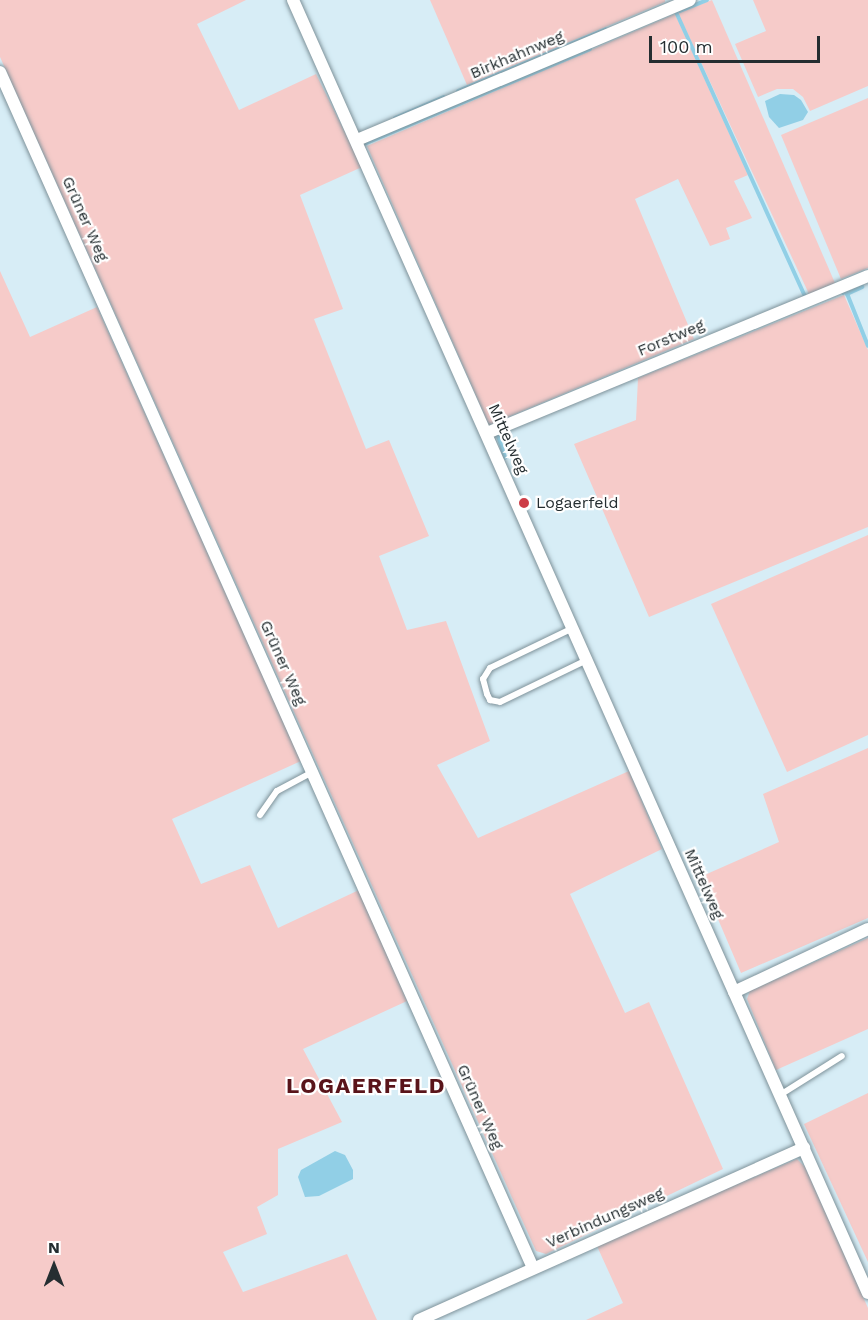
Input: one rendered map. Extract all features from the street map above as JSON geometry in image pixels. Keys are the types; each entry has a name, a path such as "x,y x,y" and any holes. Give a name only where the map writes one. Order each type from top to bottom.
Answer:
{"street":[{"name":"Mittelweg","path":"293,0 868,1293"},
{"name":"Birkhahnweg","path":"357,140 690,0"},
{"name":"Grüner Weg","path":"0,72 533,1268"},
{"name":"Forstweg","path":"487,433 868,276"},
{"path":"734,992 868,929"},
{"name":"Verbindungsweg","path":"419,1320 804,1148"}],"lane":[{"path":"573,628 490,668 483,679 487,694 490,700 500,702 587,660"},
{"path":"260,815 278,791 313,771"},
{"path":"780,1095 842,1056"}],"shaded area":[{"path":"0,0 246,0 197,24 239,110 316,74 362,167 300,195 343,309 314,319 366,449 389,440 429,536 379,556 407,630 446,621 490,741 437,765 478,838 629,771 662,849 570,894 625,1013 649,1002 723,1169 546,1254 536,1251 0,57"},
{"path":"430,0 665,0 665,2 467,85"},
{"path":"712,0 835,283 809,294 678,13"},
{"path":"753,0 868,0 868,86 810,111 803,97 793,89 777,89 758,97 735,44 766,31"},
{"path":"675,14 748,175 734,181 752,218 726,228 730,239 710,246 678,179 635,199 694,339 489,425 367,146"},
{"path":"868,98 868,268 841,279 781,135"},
{"path":"0,271 30,337 97,307 301,761 172,819 201,884 250,865 278,928 359,890 407,1001 303,1049 342,1122 278,1149 278,1195 257,1207 267,1234 223,1252 243,1292 347,1254 377,1320 0,1320"},
{"path":"844,295 868,350 868,527 649,617 574,444 636,420 638,378"},
{"path":"868,535 868,735 787,772 711,604"},
{"path":"868,748 868,918 741,973 700,877 779,842 763,794"},
{"path":"868,938 868,1029 776,1070 747,999 750,991"},
{"path":"868,1093 868,1262 804,1124"},
{"path":"797,1159 805,1167 868,1308 868,1320 586,1320 623,1303 596,1244"}],"water":[{"path":"780,94 794,95 801,100 808,112 803,120 779,128 769,117 765,101"},
{"path":"335,1151 345,1155 353,1170 353,1179 319,1196 305,1197 298,1177 301,1170"}],"waterway":[{"path":"680,11 707,0"},
{"path":"676,12 806,298"},
{"path":"458,91 606,29"},
{"path":"364,144 590,49"},
{"path":"395,118 444,97"},
{"path":"847,294 862,287"},
{"path":"843,293 846,291 868,346"},
{"path":"497,433 505,458"}],"place":[{"name":"Logaerfeld","path":"524,503"}],"district":[{"name":"LOGAERFELD","path":"366,1086"}]}
